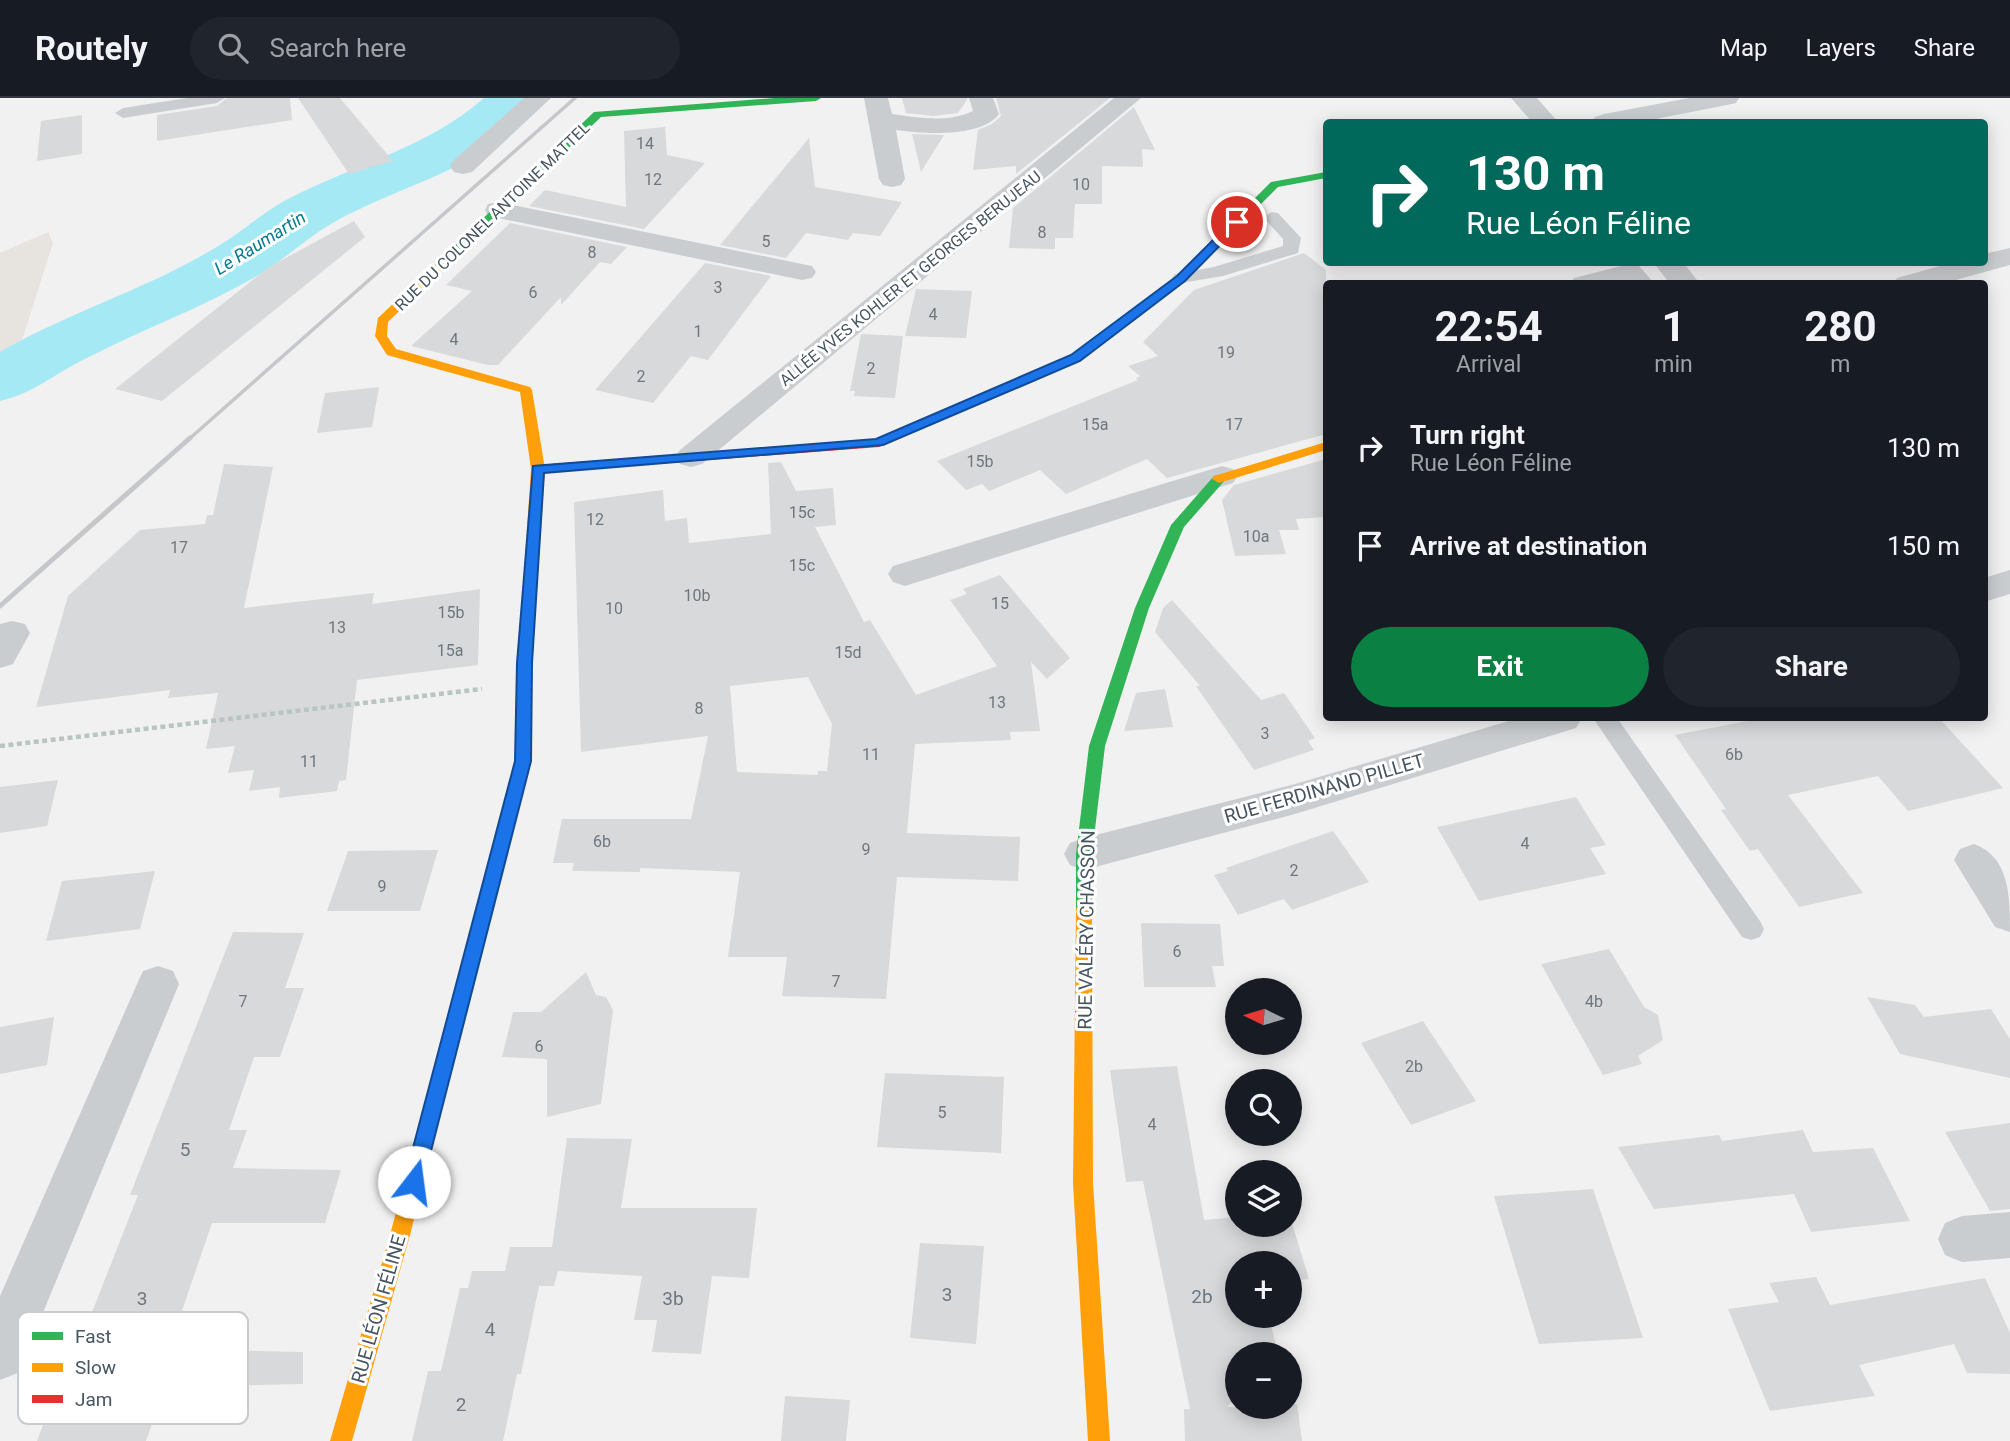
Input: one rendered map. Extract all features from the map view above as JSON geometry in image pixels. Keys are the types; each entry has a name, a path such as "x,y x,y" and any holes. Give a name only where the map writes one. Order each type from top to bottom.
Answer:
{"street":[{"path":"463,166 540,98"},
{"name":"RUE DU COLONEL ANTOINE MATTEL","path":"538,469 526,390 391,352 381,336 382,321 598,114 816,98"},
{"path":"878,108 906,126 974,122 986,114 981,98"},
{"name":"ALLÉE YVES KOHLER ET GEORGES BERUJEAU","path":"691,457 1129,98"},
{"path":"1523,98 1542,119"},
{"path":"1619,119 1727,98"},
{"path":"878,108 892,179"},
{"path":"538,469 879,443 1075,358 1181,278 1275,184 1323,176"},
{"path":"498,210 802,272"},
{"path":"1988,262 2010,256"},
{"path":"1670,266 1683,280"},
{"path":"1922,280 1973,266"},
{"path":"1599,280 1629,272 1637,280"},
{"path":"905,574 1323,447"},
{"name":"RUE LÉON FÉLINE","path":"341,1441 404,1221 523,761 524,684 538,469"},
{"name":"RUE VALÉRY CHASSON","path":"1099,1441 1083,1183 1084,854 1097,746 1142,608 1178,525 1222,476"},
{"path":"1988,589 2010,582"},
{"name":"RUE FERDINAND PILLET","path":"1084,854 1295,799 1553,721"},
{"path":"1974,860 2010,915"},
{"path":"18,1312 158,985"},
{"path":"1962,1239 2010,1235"},
{"path":"0,1355 18,1313"}],"lane":[{"path":"123,113 217,98"},
{"path":"1181,278 1217,272 1292,249 1292,238 1272,217"},
{"path":"1607,721 1751,929"}],"path":[{"path":"0,746 524,684"}],"shaded area":[{"path":"48,232 53,243 16,359 0,366 0,253"}],"building":[{"path":"227,98 290,98 292,120 157,141 157,115 217,106"},
{"path":"298,98 340,98 393,161 349,174"},
{"path":"902,98 967,100 958,113 933,116 906,113"},
{"path":"996,98 1110,98 1016,174 1016,166 973,170 978,130 992,124 1001,116"},
{"path":"1134,107 1155,150 1142,149 1143,167 1102,166 1102,204 1075,204 1073,238 1055,238 1055,249 1009,248 1013,208"},
{"path":"82,115 82,154 37,161 41,121"},
{"path":"665,127 667,155 705,163 644,229 529,206 545,190 626,207 624,131"},
{"path":"912,134 944,135 921,172"},
{"path":"809,138 815,187 902,202 880,236 853,233 848,240 806,233 786,258 720,245"},
{"path":"354,221 365,237 162,401 115,389 269,267"},
{"path":"510,223 627,247 611,264 600,262 561,305 561,297 498,365 488,365 411,346 472,291 446,285"},
{"path":"1304,253 1326,270 1326,280 1323,280 1323,435 1167,478 1147,459 1066,494 1040,470 989,491 982,484 966,490 937,461 1138,380 1136,378 1140,376 1128,366 1158,356 1143,342 1194,290"},
{"path":"705,263 771,276 708,360 691,356 653,403 595,390"},
{"path":"916,289 972,291 966,338 905,336"},
{"path":"861,334 903,336 895,398 854,396 855,391 850,391"},
{"path":"379,387 372,427 317,433 325,393"},
{"path":"1323,460 1323,517 1296,519 1299,530 1279,530 1286,554 1235,556 1222,500 1234,485"},
{"path":"781,462 796,491 833,488 836,525 815,527 864,622 870,620 916,695 997,666 950,600 967,594 963,589 1000,575 1070,658 1047,679 1031,662 1040,731 1010,732 1011,740 915,744 907,833 1020,837 1018,881 897,877 886,999 782,996 787,957 728,957 740,872 640,868 640,872 572,871 574,863 553,863 562,819 691,819 708,736 581,752 574,502 663,490 665,521 687,518 689,543 771,534 768,463","holes":["808,677 832,724 827,771 818,771 818,775 737,772 730,686"]},
{"path":"224,464 273,467 244,608 374,593 372,604 480,589 478,665 357,680 346,780 339,781 337,791 279,798 280,787 249,791 254,770 228,773 235,746 206,749 218,693 168,698 170,690 36,707 68,596 140,530 205,524 207,515 213,515"},
{"path":"1172,600 1261,700 1284,693 1315,738 1308,741 1314,750 1254,770 1196,686 1200,686 1155,632 1163,608"},
{"path":"1165,689 1173,727 1124,731 1136,693"},
{"path":"1747,721 1942,721 2003,788 1908,811 1878,776 1788,795 1863,893 1799,907 1758,849 1750,851 1721,810 1726,809 1675,735"},
{"path":"58,780 47,826 0,833 0,787"},
{"path":"1576,797 1606,845 1590,848 1606,874 1479,901 1437,827"},
{"path":"1333,831 1369,882 1292,910 1284,899 1238,915 1214,875 1228,871 1226,868"},
{"path":"438,850 420,911 327,911 348,851"},
{"path":"155,871 140,929 46,941 62,881"},
{"path":"1141,923 1220,924 1224,966 1212,966 1216,987 1144,987"},
{"path":"233,932 304,933 285,988 304,988 280,1057 254,1057 229,1130 247,1130 233,1168 341,1170 325,1223 212,1223 182,1312 92,1312 138,1195 130,1195"},
{"path":"1609,949 1644,1007 1658,1015 1663,1040 1638,1056 1642,1064 1603,1075 1541,964"},
{"path":"586,972 596,995 606,997 613,1010 601,1104 547,1117 547,1059 502,1057 513,1012 541,1012"},
{"path":"1867,997 1915,1005 1924,1017 1991,1009 2010,1039 2010,1078 1900,1054"},
{"path":"54,1017 47,1065 0,1074 0,1027"},
{"path":"1423,1021 1476,1101 1411,1125 1361,1043"},
{"path":"1177,1066 1204,1220 1225,1218 1225,1237 1296,1237 1300,1251 1225,1251 1225,1328 1272,1328 1275,1342 1225,1342 1225,1419 1299,1419 1302,1441 1185,1441 1184,1409 1190,1409 1143,1181 1126,1182 1110,1070"},
{"path":"885,1073 1004,1077 1001,1153 877,1147"},
{"path":"2010,1123 2010,1209 1990,1211 1945,1132"},
{"path":"1803,1130 1813,1152 1873,1148 1910,1221 1811,1232 1794,1194 1654,1209 1618,1147 1719,1135 1722,1141"},
{"path":"567,1138 632,1139 621,1208 757,1208 749,1278 712,1276 701,1354 652,1352 657,1320 634,1320 642,1276 558,1271 554,1286 539,1286 521,1374 517,1374 503,1441 412,1441 428,1371 441,1371 460,1288 468,1288 472,1271 505,1271 510,1247 552,1247"},
{"path":"1593,1189 1643,1338 1539,1344 1494,1196"},
{"path":"920,1243 984,1246 976,1344 910,1338"},
{"path":"1302,1256 1309,1279 1302,1280"},
{"path":"1816,1277 1830,1305 1985,1278 2010,1333 2010,1374 1967,1373 1954,1344 1859,1365 1875,1396 1770,1411 1728,1309 1779,1302 1769,1283"},
{"path":"248,1351 303,1352 303,1384 248,1385"},
{"path":"785,1396 850,1400 846,1441 781,1441"},
{"path":"43,1424 152,1424 146,1441 37,1441"}],"waterway":[{"name":"Le Raumartin","path":"0,381 60,345 161,300 237,262 310,211 433,156 492,120 516,98"}],"railway":[{"path":"188,440 575,98"},
{"path":"0,606 190,438"}],"traffic: fast":[{"path":"451,255 598,114 816,98"},
{"path":"1085,350 1181,278 1275,184 1323,176"},
{"path":"1084,909 1084,854 1097,746 1142,608 1178,525 1219,479"}],"traffic: slow":[{"path":"451,255 382,321 381,336 391,352 526,390 538,469 531,573"},
{"path":"1219,479 1323,447"},
{"path":"1084,909 1083,1183 1099,1441"},
{"path":"341,1441 400,1235 446,1057"}],"traffic: jam":[{"path":"538,469 879,443 1075,358 1085,350"},
{"path":"446,1057 523,761 525,663 531,573"}],"route":[{"path":"414,1182 523,761 525,663 538,469 879,443 1075,358 1181,278 1237,222"}]}
